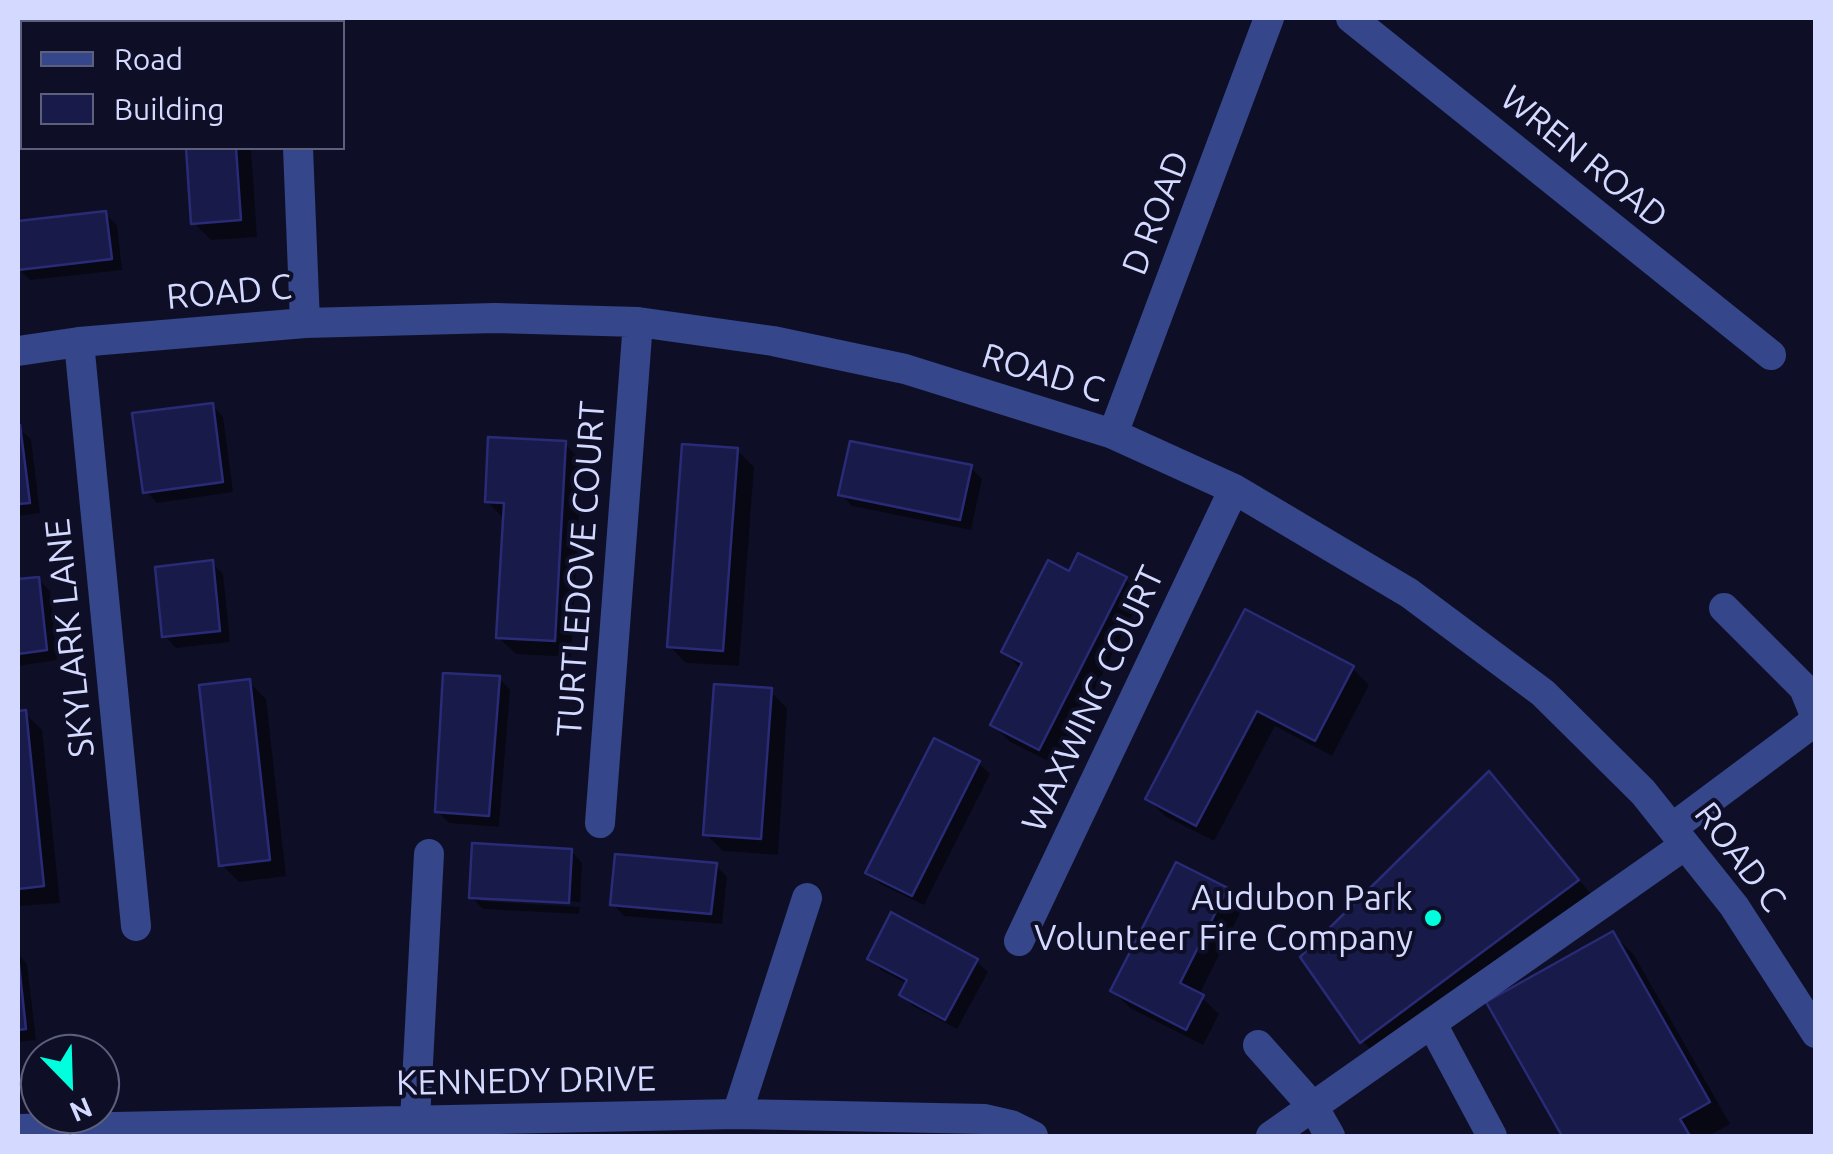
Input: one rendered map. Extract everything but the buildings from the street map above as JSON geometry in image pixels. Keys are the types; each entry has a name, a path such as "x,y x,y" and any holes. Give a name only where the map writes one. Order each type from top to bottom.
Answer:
{"street":[{"name":"D ROAD","path":"1113,434 1269,18"},
{"name":"WREN ROAD","path":"1351,18 1770,355"},
{"path":"298,150 305,323"},
{"name":"ROAD C","path":"18,351 79,342 305,323 496,318 638,322 773,341 905,370 1113,434 1234,490 1408,593 1542,694 1643,792 1734,906 1816,1033"},
{"name":"TURTLEDOVE COURT","path":"600,823 638,322"},
{"name":"SKYLARK LANE","path":"79,342 136,926"},
{"name":"WAXWING COURT","path":"1019,941 1234,490"},
{"path":"1271,1136 1432,1024 1678,837 1811,724 1815,715 1804,688 1724,608"},
{"path":"415,1120 428,854"},
{"path":"737,1114 807,898"},
{"path":"1432,1024 1492,1136"},
{"path":"1258,1046 1314,1108 1330,1136"},
{"name":"KENNEDY DRIVE","path":"18,1129 737,1114 985,1119 1011,1125 1033,1136"}],"place":[{"name":"Audubon Park Volunteer Fire Company","path":"1433,918"}]}
